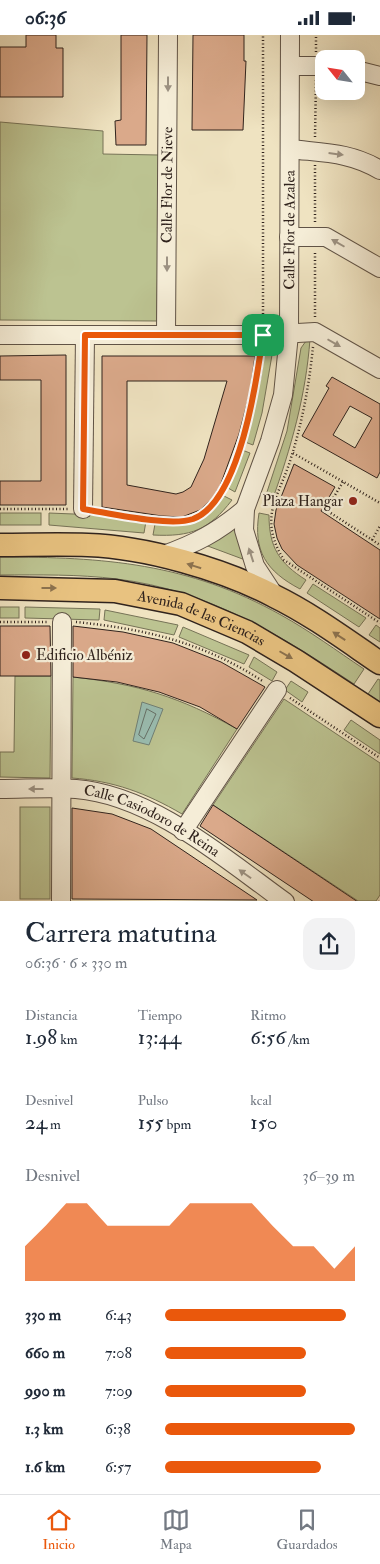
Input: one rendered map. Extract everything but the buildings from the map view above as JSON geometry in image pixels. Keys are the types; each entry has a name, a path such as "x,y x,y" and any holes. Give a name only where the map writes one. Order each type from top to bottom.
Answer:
{"main road":[{"path":"0,545 89,545 161,556 218,573 274,595 380,663"},
{"name":"Avenida de las Ciencias","path":"0,588 115,591 181,604 247,632 296,661 380,716"}],"street":[{"name":"Calle Flor de Nieve","path":"166,335 168,35"},
{"name":"Calle Flor de Azalea","path":"245,509 270,441 283,395 289,335 290,35"},
{"path":"290,67 315,67"},
{"path":"365,72 380,76"},
{"path":"290,149 342,154 360,159 380,170"},
{"path":"289,237 326,237 380,268"},
{"path":"0,335 289,335 315,331 380,369"},
{"path":"83,509 85,335"},
{"path":"161,556 198,542 219,530 245,509"},
{"path":"245,509 244,530 253,559 274,595"},
{"path":"61,901 62,622"},
{"path":"183,831 277,690"},
{"name":"Calle Casiodoro de Reina","path":"0,789 77,789 119,797 150,810 285,901"}],"path":[{"path":"0,509 83,509 169,522 193,519 215,503 223,491 243,436 254,393 263,335 263,35"},
{"path":"293,453 380,503"},
{"path":"344,482 326,510 380,545"},
{"path":"372,540 380,526"},
{"path":"298,571 380,623"},
{"path":"0,622 62,622 134,629 176,639 245,669 380,758"}],"green space":[{"path":"0,122 103,131 103,154 159,155 157,321 0,320"},
{"path":"310,339 297,421 272,501 265,498 287,431 301,348"},
{"path":"265,348 272,355 262,413 253,445 245,442 261,377"},
{"path":"242,450 250,453 235,492 228,488"},
{"path":"224,496 232,500 207,525 189,533 153,535 155,524 176,525 194,521 209,512"},
{"path":"0,513 41,513 41,525 0,525"},
{"path":"49,513 98,515 146,521 144,533 49,525"},
{"path":"259,513 269,515 271,536 277,553 289,567 306,580 300,589 278,575 264,559 258,538"},
{"path":"242,516 248,561 205,545"},
{"path":"0,557 38,557 110,562 179,574 212,584 281,615 313,634 364,669 354,684 299,648 242,617 182,593 150,585 102,577 0,575"},
{"path":"313,584 366,618 359,627 307,593"},
{"path":"0,607 19,607 19,618 0,618"},
{"path":"25,607 100,609 99,620 25,618"},
{"path":"105,610 178,625 174,635 104,620"},
{"path":"376,625 380,628 380,642 369,635"},
{"path":"183,627 249,655 244,664 179,637"},
{"path":"254,657 277,672 272,681 249,667"},
{"path":"15,676 51,676 50,778 0,777 0,752 14,752"},
{"path":"73,677 138,688 177,700 237,729 182,814 156,800 129,789 102,782 72,778"},
{"path":"378,679 380,680 380,702 368,694"},
{"path":"291,681 308,692 302,702 285,690"},
{"path":"284,699 380,763 380,895 376,901 358,901 213,805"},
{"path":"351,720 380,740 380,754 344,730"},
{"path":"20,807 50,807 50,899 20,899"}],"water":[{"path":"142,702 163,709 149,745 133,741"}],"place":[{"name":"Plaza Hangar","path":"353,501"},
{"name":"Edificio Albéniz","path":"26,655"}],"route":[{"path":"85,335 263,335 254,393 243,436 223,491 215,503 193,519 169,522 83,509 85,335"}]}
